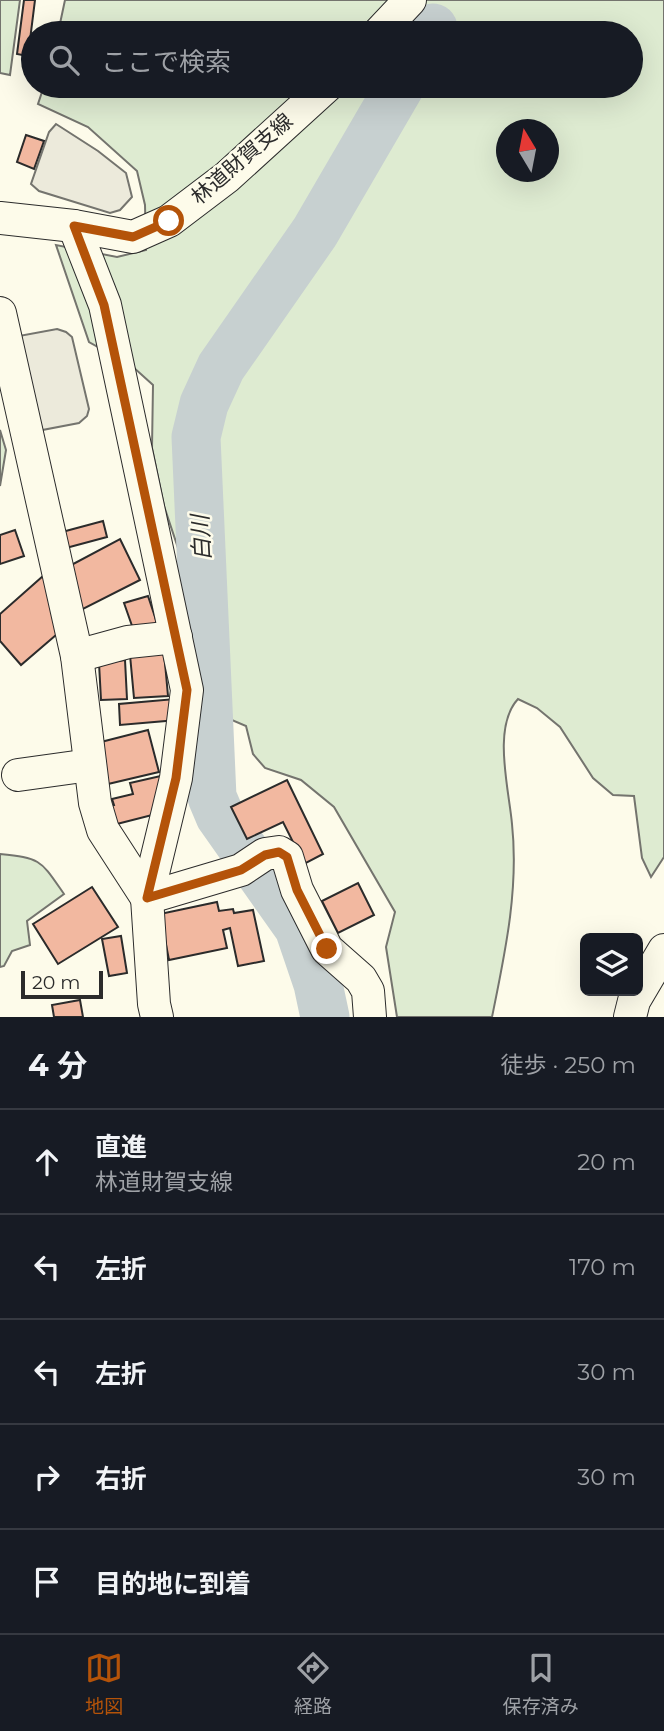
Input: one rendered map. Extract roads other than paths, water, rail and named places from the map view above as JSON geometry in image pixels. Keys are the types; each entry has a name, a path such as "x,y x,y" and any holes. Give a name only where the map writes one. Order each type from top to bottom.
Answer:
{"street":[{"path":"390,21 410,0"},
{"name":"林道財賀支線","path":"0,218 74,226 133,237 169,221 226,177 314,98"},
{"path":"74,226 104,305 187,690 176,778 147,898 157,1017"},
{"path":"0,313 77,656 95,803 103,830 147,898"},
{"path":"77,656 128,642 176,637"},
{"path":"18,775 90,765"},
{"path":"147,898 279,852 287,857 297,890 327,949 361,979 368,991 370,1017"},
{"path":"630,1017 634,1001 664,950"}],"waterway":[{"name":"白川","path":"325,1017 318,984 299,928 220,816 212,797 196,437 204,404 221,367 315,232 393,98"}]}
